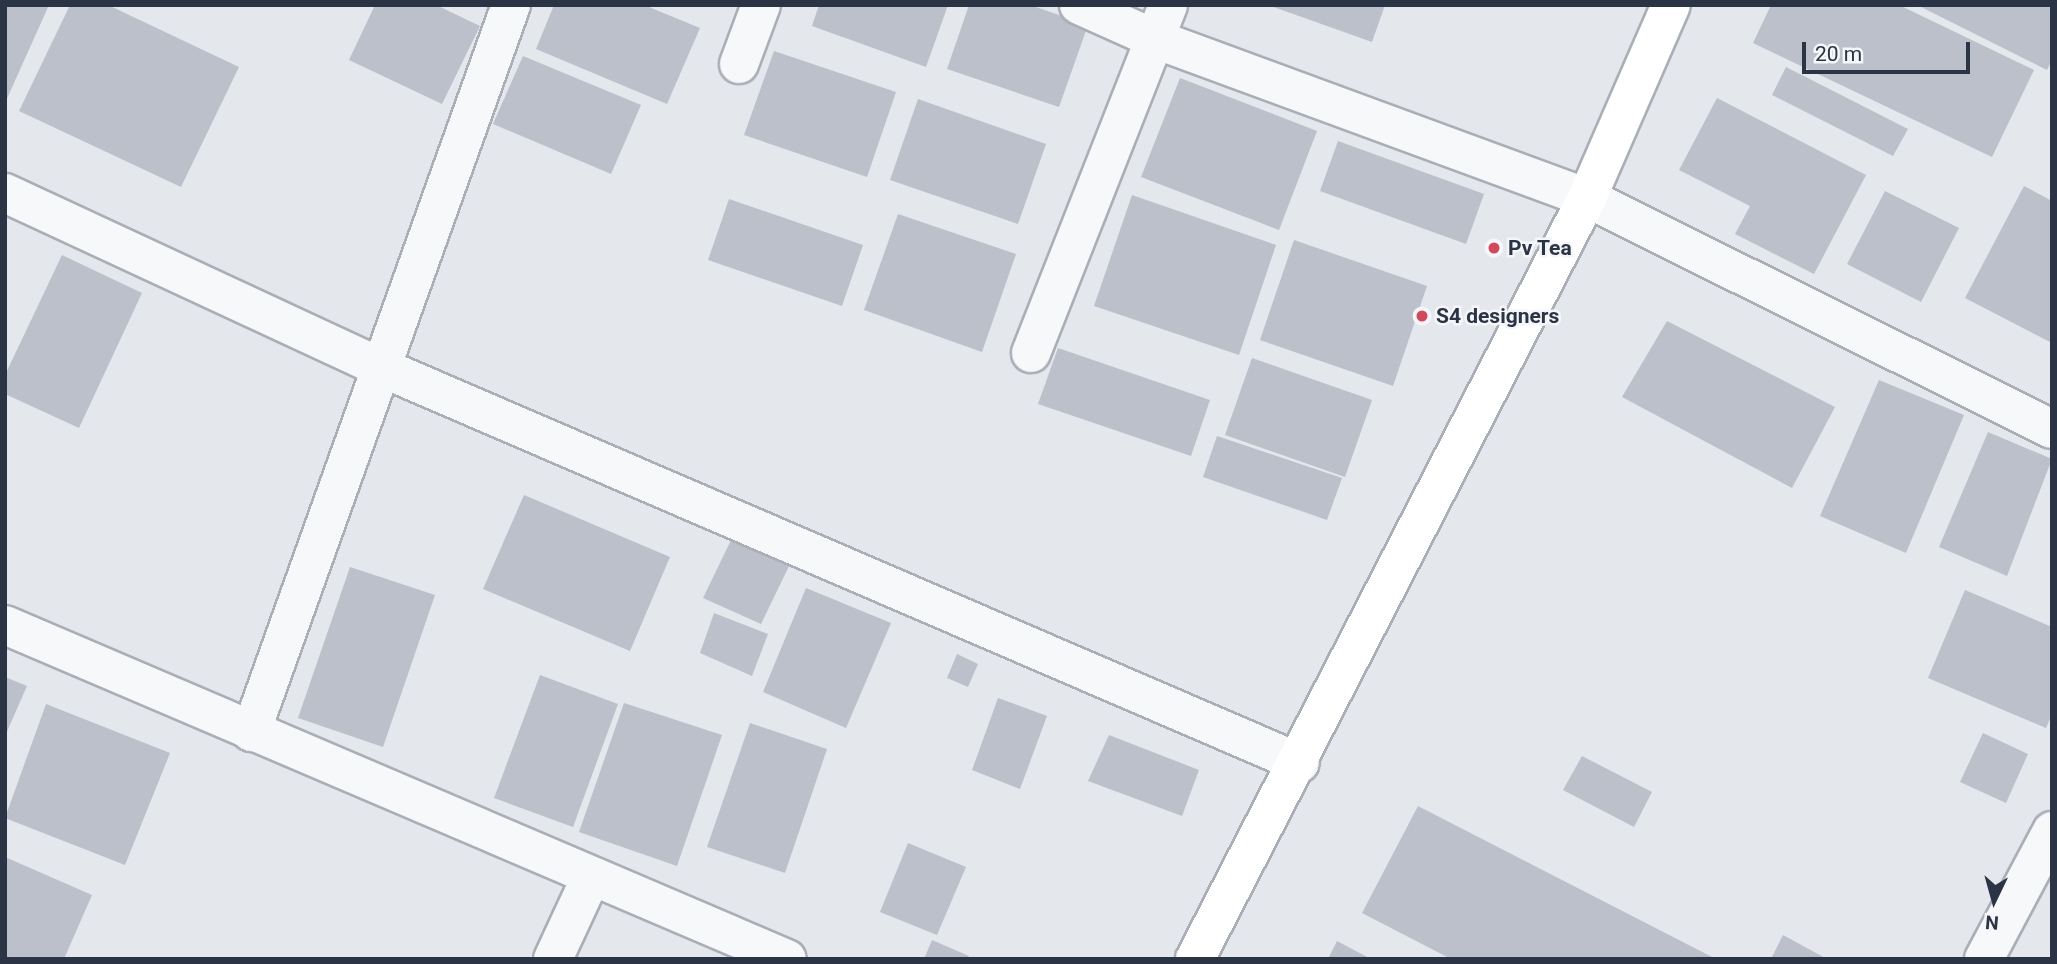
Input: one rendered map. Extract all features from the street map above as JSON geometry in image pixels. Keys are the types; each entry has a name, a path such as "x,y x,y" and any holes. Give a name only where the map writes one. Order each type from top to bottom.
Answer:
{"main road":[{"path":"1195,959 1300,763 1587,198 1671,5"}],"street":[{"path":"251,733 385,369 511,5"},
{"path":"739,64 761,5"},
{"path":"1079,5 1161,22 1587,198 2052,429"},
{"path":"1031,353 1161,22"},
{"path":"5,193 385,369 1300,763"},
{"path":"5,625 251,733 787,959"},
{"path":"1984,959 2052,831"},
{"path":"553,959 591,877"}],"building":[{"path":"5,5 49,5 5,103"},
{"path":"70,5 108,5 239,67 181,187 19,111"},
{"path":"375,5 436,5 480,26 442,104 349,60"},
{"path":"554,5 644,5 700,28 667,104 536,49"},
{"path":"819,5 948,5 926,67 812,26"},
{"path":"969,5 1030,5 1088,25 1059,107 947,69"},
{"path":"1268,5 1385,5 1372,42"},
{"path":"1771,5 1899,5 2034,70 1992,157 1753,43"},
{"path":"1917,5 2052,5 2052,60 2047,70"},
{"path":"774,51 896,92 867,177 744,135"},
{"path":"523,56 641,105 611,174 493,124"},
{"path":"1786,67 1908,129 1893,156 1772,95"},
{"path":"1180,78 1317,131 1279,230 1141,177"},
{"path":"1717,98 1866,175 1814,274 1735,234 1750,206 1679,170"},
{"path":"918,99 1046,144 1018,224 890,180"},
{"path":"1338,141 1484,194 1466,244 1320,191"},
{"path":"2024,186 2052,201 2052,343 1965,298"},
{"path":"1885,191 1959,228 1921,302 1847,264"},
{"path":"1132,195 1276,245 1239,355 1094,306"},
{"path":"729,199 863,245 842,306 708,260"},
{"path":"898,214 1016,254 982,352 864,310"},
{"path":"1294,240 1427,286 1393,386 1260,340"},
{"path":"62,255 142,293 79,428 5,394 5,375"},
{"path":"1667,321 1835,407 1792,488 1622,397"},
{"path":"1058,348 1210,400 1191,456 1038,404"},
{"path":"1252,358 1372,400 1345,477 1225,435"},
{"path":"1879,380 1964,415 1906,553 1820,516"},
{"path":"1988,432 2052,459 2007,576 1939,547"},
{"path":"1217,436 1342,478 1327,520 1203,477"},
{"path":"524,495 670,557 630,651 483,589"},
{"path":"733,536 791,562 761,624 703,598"},
{"path":"350,567 435,595 383,747 298,718"},
{"path":"806,588 891,623 846,728 763,692"},
{"path":"1965,590 2052,627 2052,714 2046,728 1928,678"},
{"path":"714,613 768,634 752,676 700,653"},
{"path":"957,654 978,664 968,687 947,678"},
{"path":"540,675 618,704 573,827 494,798"},
{"path":"5,677 27,686 5,736"},
{"path":"998,698 1047,716 1020,789 972,770"},
{"path":"624,703 722,735 677,866 579,832"},
{"path":"46,704 170,753 125,865 5,818"},
{"path":"750,723 827,749 785,873 707,847"},
{"path":"1983,733 2028,754 2006,803 1960,782"},
{"path":"1109,735 1199,770 1182,816 1088,781"},
{"path":"1582,756 1652,792 1634,827 1563,790"},
{"path":"1418,806 1716,959 1451,959 1362,913"},
{"path":"908,843 966,867 937,935 880,912"},
{"path":"5,857 92,895 64,959 5,959"},
{"path":"1783,935 1827,959 1771,959"},
{"path":"932,940 969,956 967,959 924,959"},
{"path":"1337,941 1371,959 1328,959"}],"place":[{"name":"Pv Tea","path":"1494,248"},
{"name":"S4 designers","path":"1422,316"}]}
